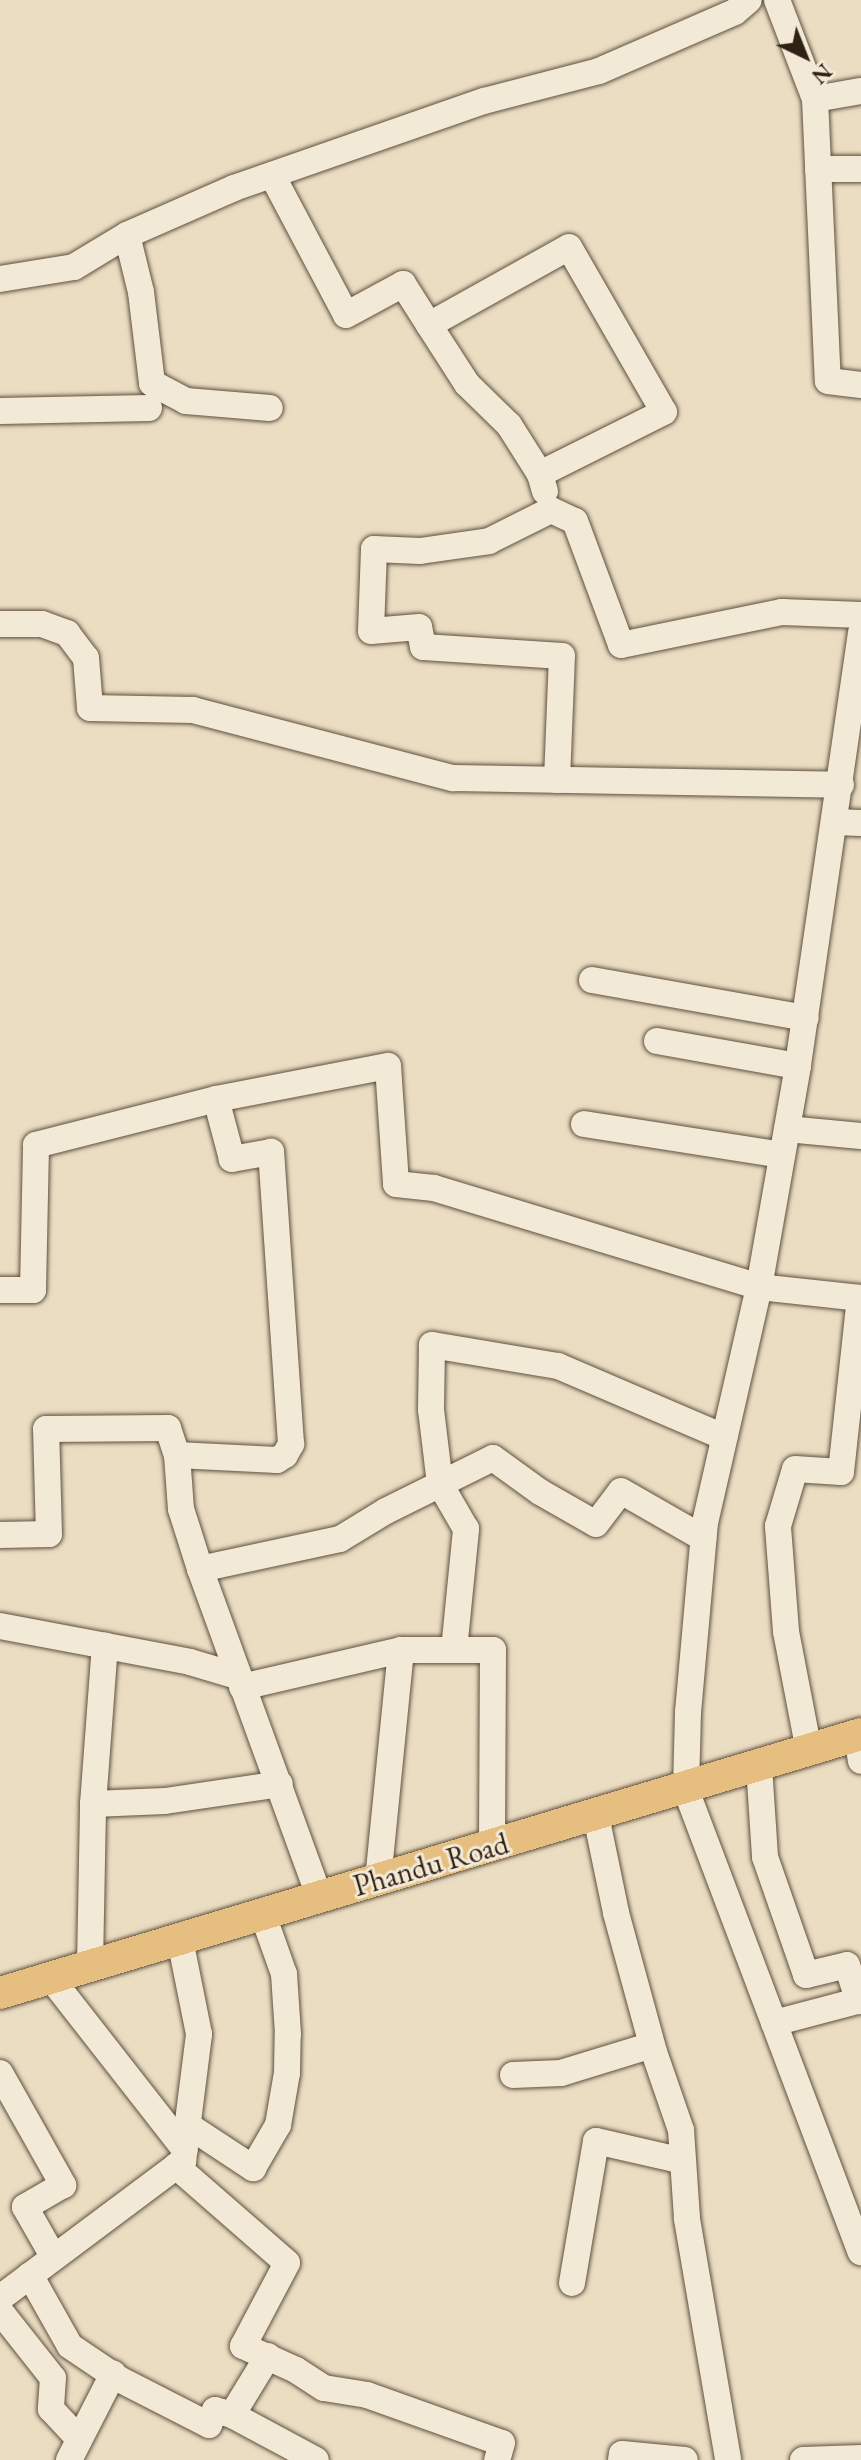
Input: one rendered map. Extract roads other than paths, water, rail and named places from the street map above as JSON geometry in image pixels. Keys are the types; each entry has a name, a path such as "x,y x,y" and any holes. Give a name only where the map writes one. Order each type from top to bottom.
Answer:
{"main road":[{"name":"Phandu Road","path":"0,1993 809,1751 860,1744"}],"street":[{"path":"0,279 74,267 127,235 272,175 484,101 599,71 735,12 749,0"},
{"path":"777,0 815,99 828,381 861,385"},
{"path":"815,99 861,91"},
{"path":"818,169 861,169"},
{"path":"272,175 346,315 403,284 467,384 509,425 540,474 551,510 575,521 621,645 782,612 861,615"},
{"path":"127,235 141,292 152,383 186,401 270,408"},
{"path":"429,325 569,247 664,412 540,474"},
{"path":"0,411 149,408"},
{"path":"551,510 489,541 420,551 374,549 371,631 419,627 423,647 562,656 557,780"},
{"path":"0,624 42,624 67,633 86,658 90,708 193,710 453,778 841,785"},
{"path":"861,633 856,720 841,785 848,822 806,1018 759,1287 703,1538 688,1712 686,1790 774,2023 854,2215 861,2252"},
{"path":"592,980 806,1018"},
{"path":"657,1041 798,1066"},
{"path":"0,1290 33,1290 36,1145 216,1099 388,1066 396,1184 434,1188 759,1287 861,1298 851,1475 795,1469 778,1526 786,1631 809,1751"},
{"path":"177,1455 277,1460 285,1455 291,1444 271,1152 232,1159 216,1099"},
{"path":"584,1124 782,1155"},
{"path":"787,1129 861,1136"},
{"path":"454,1650 466,1529 440,1484 431,1410 432,1345 558,1366 724,1437"},
{"path":"0,1535 49,1534 46,1429 168,1428 177,1455 181,1509 200,1569 320,1898"},
{"path":"200,1569 340,1539 493,1458 540,1492 596,1524 621,1491 703,1538"},
{"path":"0,1626 190,1662 239,1682 401,1650 493,1650 492,1847"},
{"path":"90,1965 93,1804 105,1645"},
{"path":"378,1881 401,1650"},
{"path":"759,1766 765,1857 806,1975 847,1965 860,2001 774,2023"},
{"path":"93,1804 165,1801 280,1784"},
{"path":"596,1816 616,1913 652,2045 681,2130 687,2219 728,2460"},
{"path":"183,2147 253,2168 278,2125 287,2073 284,1974 263,1915"},
{"path":"0,2298 183,2147 199,2034 180,1940"},
{"path":"50,1977 183,2147 287,2263 243,2346 268,2356 324,2388 367,2395 502,2443 497,2460"},
{"path":"513,2075 561,2073 652,2045"},
{"path":"0,2073 63,2185 25,2207 53,2256"},
{"path":"572,2283 596,2141 683,2161"},
{"path":"30,2275 70,2346 113,2374 209,2425 215,2410 232,2415 316,2460"},
{"path":"0,2311 53,2378 51,2409 74,2450"},
{"path":"232,2415 268,2356"},
{"path":"74,2450 113,2374"},
{"path":"621,2460 622,2454 685,2460"},
{"path":"803,2460 861,2458"}]}
